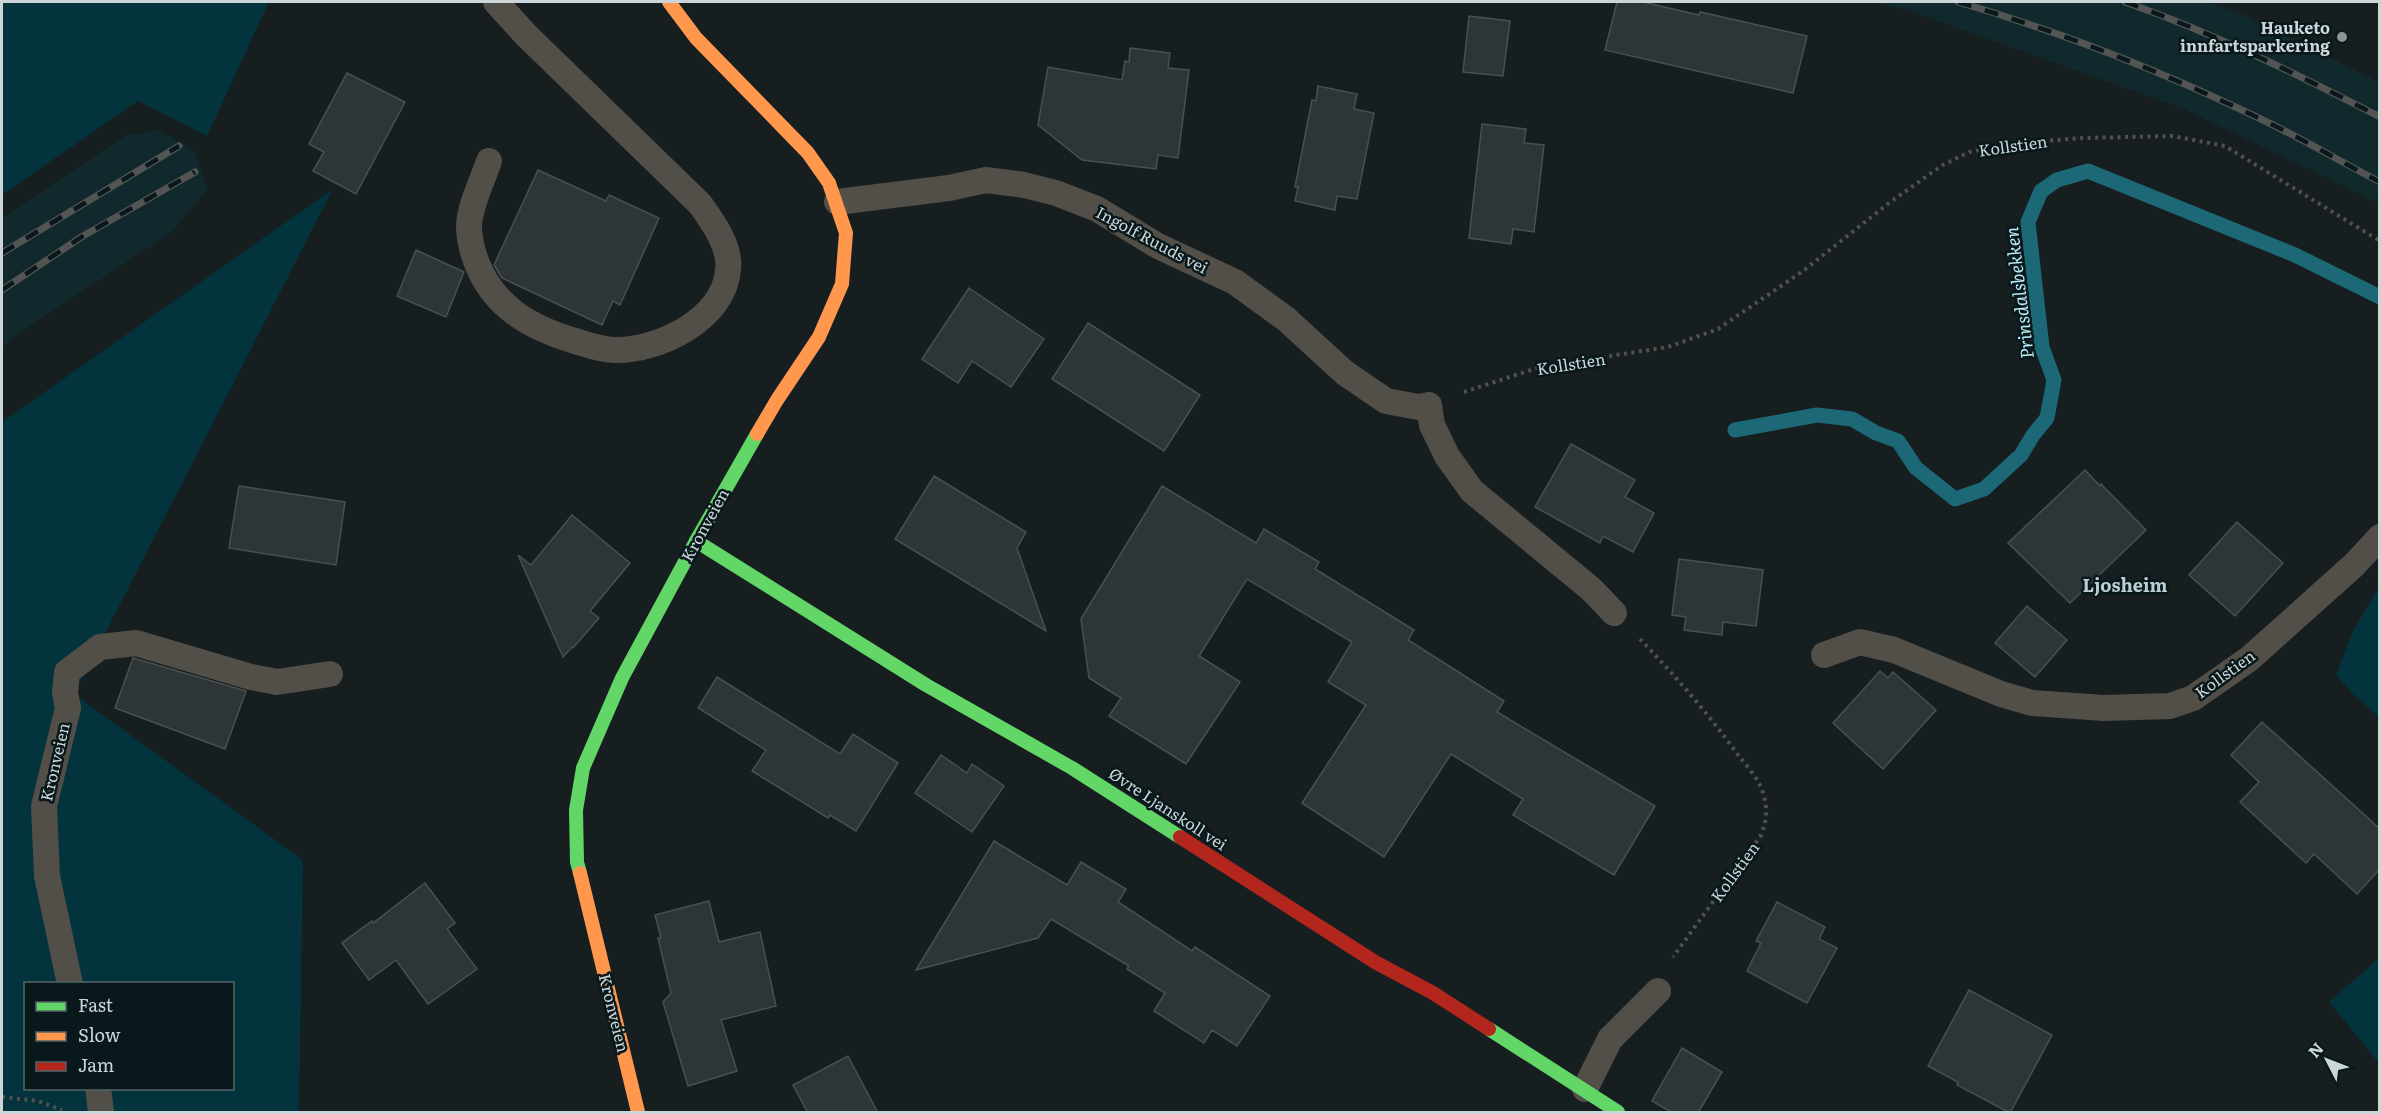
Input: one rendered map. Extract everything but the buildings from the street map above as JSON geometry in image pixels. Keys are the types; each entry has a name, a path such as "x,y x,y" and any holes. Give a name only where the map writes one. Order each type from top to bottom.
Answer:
{"street":[{"name":"Kronveien","path":"638,1113 578,862 576,810 583,768 622,678 696,541 777,400 819,337 842,284 846,233 829,183 808,153 696,38 669,2"},
{"name":"Øvre Ljanskoll vei","path":"696,541 926,685 1072,768 1375,962 1433,993 1585,1089 1618,1113"}],"lane":[{"path":"489,161 468,224 470,245 481,275 498,298 518,317 546,333 595,347 615,350 642,348 677,334 701,320 718,300 729,268 724,246 715,225 700,204 535,44 496,2"},
{"name":"Ingolf Ruuds vei","path":"837,202 950,188 986,180 1024,185 1056,193 1097,209 1167,250 1235,282 1286,319 1345,373 1386,401 1418,407 1429,405"},
{"path":"1429,405 1432,425 1448,456 1472,491 1591,589 1614,613"},
{"name":"Kollstien","path":"1824,655 1860,642 1894,650 2001,694 2032,703 2104,708 2170,706 2193,698 2249,658 2354,565 2379,537"},
{"name":"Kronveien","path":"70,982 47,876 44,806 68,708 65,693 67,672 100,647 136,643 268,680 299,680 330,675"},
{"path":"1585,1089 1610,1039 1658,991"},
{"path":"98,1090 101,1113"}],"path":[{"name":"Kollstien","path":"1429,405 1540,367 1668,347 1692,341 1718,329 1803,271 1889,203 1941,166 1969,152 2014,143 2084,138 2173,136 2225,146 2379,240"},
{"name":"Kollstien","path":"1614,613 1694,697 1723,734 1754,776 1762,791 1766,808 1766,825 1760,837 1669,962 1658,991"},
{"path":"2,1098 38,1101 68,1113"}],"shaded area":[{"path":"2,2 269,2 207,136 138,101 2,195"},
{"path":"1872,2 2209,2 2243,14 2379,82 2379,203 2184,109 1912,12"},
{"path":"159,130 194,150 208,189 172,232 18,334 2,348 2,218 127,135"},
{"path":"333,189 74,694 303,860 299,1112 2,1112 2,422"},
{"path":"2379,587 2379,717 2336,675 2353,631"},
{"path":"2379,958 2379,1063 2329,1002"}],"waterway":[{"name":"Prinsdalsbekken","path":"1735,430 1817,415 1852,419 1876,433 1898,441 1916,468 1955,499 1984,489 2021,455 2047,418 2054,380 2042,347 2028,222 2041,191 2057,180 2088,171 2295,255 2380,297"}],"railway":[{"path":"1958,2 2038,27 2156,72 2271,124 2380,182"},
{"path":"2125,2 2254,55 2380,117"},
{"path":"2,253 179,146"},
{"path":"2,290 83,236 195,172"}],"traffic: fast":[{"path":"580,873 577,862 576,810 583,768 622,678 757,434"},
{"path":"696,541 926,685 1072,768 1180,837"},
{"path":"1489,1029 1618,1112"}],"traffic: slow":[{"path":"669,2 696,38 808,153 829,183 846,233 842,284 819,337 757,434"},
{"path":"580,873 638,1112"}],"traffic: jam":[{"path":"1180,837 1375,962 1433,993 1489,1029"}],"place":[{"name":"Hauketo innfartsparkering","path":"2342,37"}],"district":[{"name":"Ljosheim","path":"2125,586"}]}
